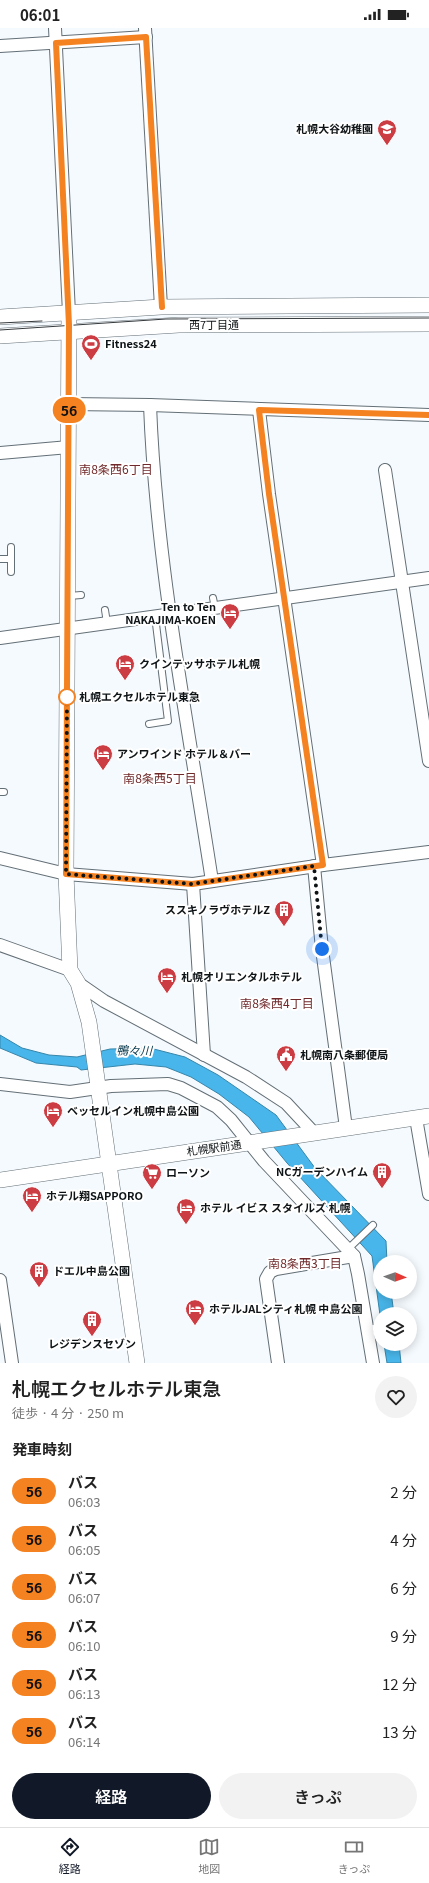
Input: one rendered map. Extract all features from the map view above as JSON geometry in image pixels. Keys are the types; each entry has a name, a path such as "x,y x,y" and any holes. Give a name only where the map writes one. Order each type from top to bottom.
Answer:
{"street":[{"path":"55,28 69,313 69,447 74,596 68,628 66,874 70,970 78,983 88,1022 93,1051 137,1363"},
{"path":"0,46 56,43 145,33 162,307"},
{"name":"西7丁目通","path":"0,316 162,307 429,305"},
{"name":"西7丁目通","path":"0,336 179,325 429,324"},
{"path":"69,404 150,405 429,415"},
{"path":"150,405 153,464 170,614 212,881"},
{"path":"259,410 265,494 284,598 319,865 322,949 346,1128"},
{"path":"0,453 69,447"},
{"path":"385,470 429,761"},
{"path":"0,638 170,614 214,603 284,598 429,578"},
{"path":"0,858 66,874 192,884 319,865 429,852"},
{"path":"192,884 204,1055"},
{"path":"0,945 70,970"},
{"path":"78,983 104,1001 246,1076 286,1103 314,1133"},
{"path":"0,1084 70,1092 98,1088 168,1084 181,1088 217,1107 231,1120 248,1143 353,1249 358,1274 373,1322"},
{"path":"423,1117 429,1194"},
{"name":"札幌駅前通","path":"0,1180 423,1117"},
{"path":"278,1363 266,1279 270,1272 276,1269 353,1249"},
{"path":"0,1280 12,1363"},
{"path":"373,1363 374,1351"}],"lane":[{"path":"11,547 11,572"},
{"path":"0,559 11,559"},
{"path":"105,610 107,623"},
{"path":"149,724 168,721 155,616"},
{"path":"353,1249 373,1225"}],"water":[{"name":"鴨々川","path":"0,1035 22,1048 49,1055 77,1057 110,1049 150,1048 185,1057 218,1075 276,1115 315,1168 386,1241 387,1255 373,1255 373,1263 372,1256 287,1163 249,1117 219,1094 191,1077 166,1067 135,1064 81,1070 77,1067 36,1063 0,1048"},
{"path":"378,1299 392,1299 393,1307 379,1307"},
{"path":"385,1351 400,1351 401,1363 387,1363"}],"tram line":[{"path":"0,330 166,319 429,318"},
{"path":"0,323 42,321"}],"bus line":[{"name":"56","path":"162,307 146,37 56,43 69,325 66,874 192,884 323,865 269,494 259,410 429,415"}],"place":[{"name":"札幌大谷幼稚園","path":"387,146"},
{"name":"Fitness24","path":"91,361"},
{"name":"Ten to Ten NAKAJIMA-KOEN","path":"230,630"},
{"name":"クインテッサホテル札幌","path":"125,681"},
{"name":"札幌エクセルホテル東急","path":"67,697"},
{"name":"アンワインド ホテル＆バー","path":"103,771"},
{"name":"ススキノラヴホテルZ","path":"284,927"},
{"name":"札幌オリエンタルホテル","path":"167,994"},
{"name":"札幌南八条郵便局","path":"286,1072"},
{"name":"ベッセルイン札幌中島公園","path":"53,1128"},
{"name":"NCガーデンハイム","path":"382,1189"},
{"name":"ローソン","path":"152,1190"},
{"name":"ホテル翔SAPPORO","path":"32,1213"},
{"name":"ホテル イビス スタイルズ 札幌","path":"186,1225"},
{"name":"ドエル中島公園","path":"39,1288"},
{"name":"ホテルJALシティ札幌 中島公園","path":"195,1326"},
{"name":"レジデンスセゾン","path":"92,1337"}],"district":[{"name":"南8条西6丁目","path":"116,470"},
{"name":"南8条西5丁目","path":"160,779"},
{"name":"南8条西4丁目","path":"277,1004"},
{"name":"南8条西3丁目","path":"305,1264"}],"route":[{"path":"67,697 66,874 192,884 314,866 322,949"}]}
